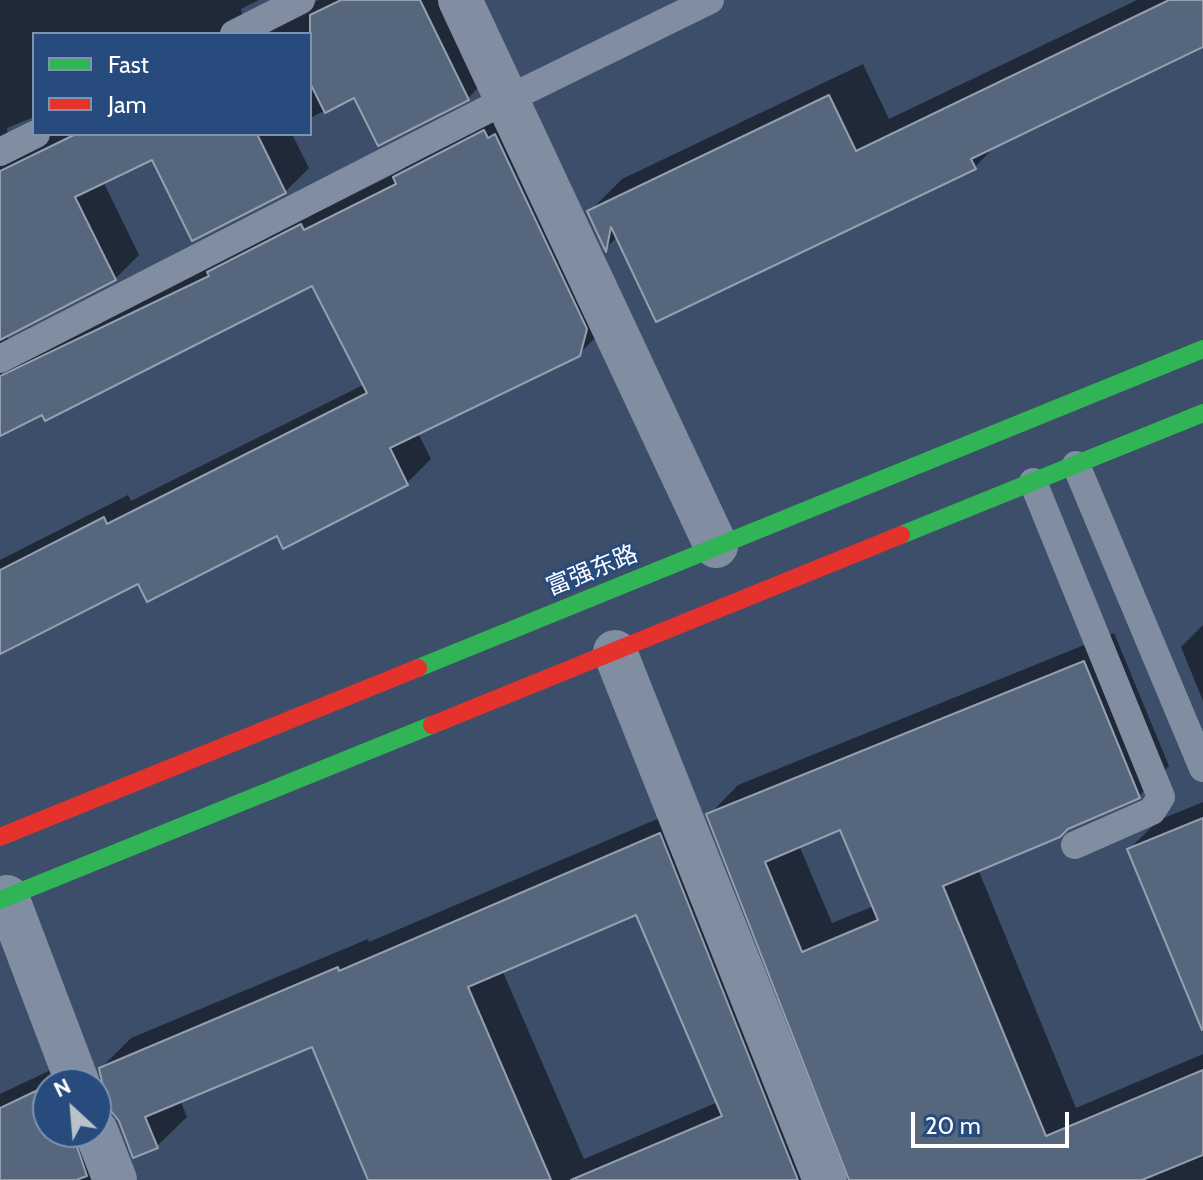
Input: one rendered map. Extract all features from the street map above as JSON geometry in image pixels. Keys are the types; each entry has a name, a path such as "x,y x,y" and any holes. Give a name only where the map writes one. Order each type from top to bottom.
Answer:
{"main road":[{"name":"富强东路","path":"0,837 1203,349"},
{"path":"4,898 1203,413"}],"street":[{"path":"460,0 716,546"},
{"path":"615,652 825,1180"},
{"path":"4,898 72,1068"},
{"path":"103,1148 115,1180"}],"lane":[{"path":"238,32 301,0"},
{"path":"0,359 506,100 710,0"},
{"path":"0,152 32,136"},
{"path":"1076,465 1203,768"},
{"path":"1033,482 1161,797 1152,811 1075,845"}],"building":[{"path":"341,0 420,0 469,100 378,146 354,98 325,113 312,87 310,15"},
{"path":"1169,0 1203,0 1203,47 971,159 976,169 656,322 611,227 606,252 587,211 829,95 856,151"},
{"path":"484,130 488,138 495,134 587,329 580,356 390,448 408,485 283,549 277,536 147,602 138,584 0,654 0,570 104,517 107,524 367,393 312,286 45,421 42,415 0,436 0,376 209,276 207,272 301,224 304,230 396,184 393,177"},
{"path":"72,136 258,136 286,193 192,241 152,160 75,197 116,280 0,340 0,171"},
{"path":"1084,661 1140,798 1068,829 1060,837 943,886 1046,1136 1203,1070 1203,1155 1142,1180 849,1180 706,814","holes":["840,830 878,920 802,952 765,862"]},
{"path":"1203,818 1203,1029 1202,1030 1127,849"},
{"path":"660,833 798,1180 571,1180 722,1116 636,915 468,987 551,1180 368,1180 312,1047 145,1117 158,1148 133,1158 119,1121 112,1112 112,1068 99,1068 338,967 339,971"},
{"path":"32,1093 32,1148 77,1148 87,1176 76,1180 0,1180 0,1108"}],"traffic: fast":[{"path":"418,668 1203,349"},
{"path":"901,535 1203,413"},
{"path":"0,900 432,725"}],"traffic: jam":[{"path":"432,725 901,535"},
{"path":"0,837 418,668"}]}
